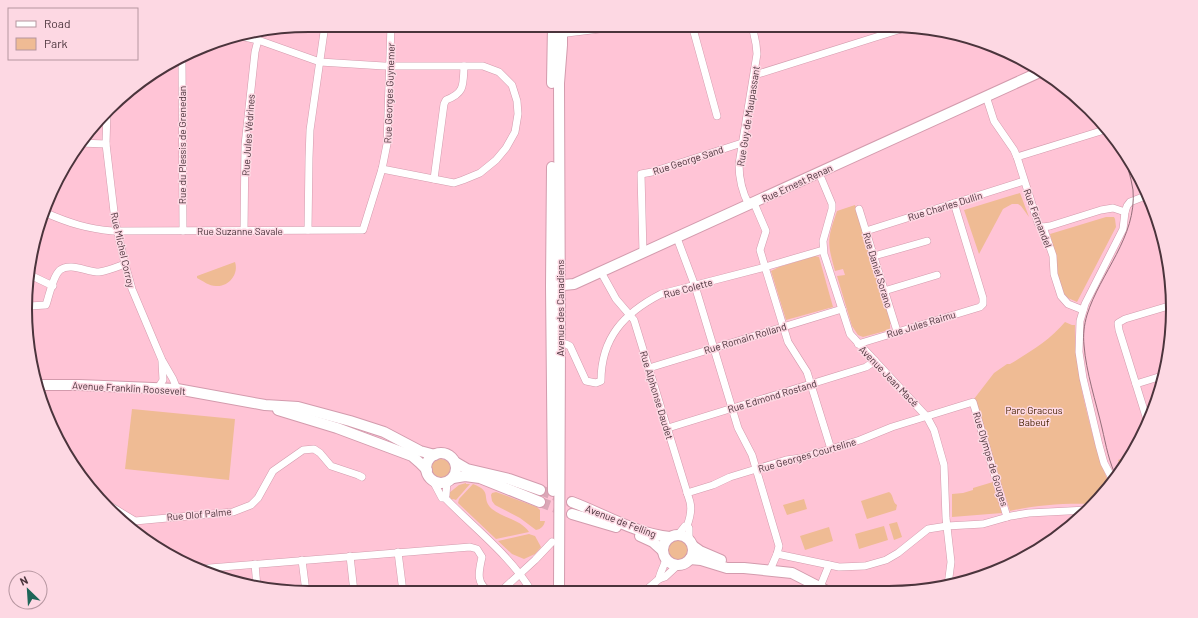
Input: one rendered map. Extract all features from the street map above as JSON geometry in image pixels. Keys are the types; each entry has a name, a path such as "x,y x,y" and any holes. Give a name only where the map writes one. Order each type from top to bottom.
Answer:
{"street":[{"path":"308,230 310,130 323,32"},
{"name":"Rue Georges Guynemer","path":"363,230 382,169 387,144 391,66 391,32"},
{"name":"Avenue des Canadiens","path":"552,586 552,475 559,83 558,32"},
{"path":"694,32 717,116"},
{"name":"Rue Guy de Maupassant","path":"753,32 757,54 755,75 740,154 739,174 743,191 752,204 766,231 760,250 765,267 776,298 783,327 791,346 807,372 831,449"},
{"path":"755,75 892,32"},
{"path":"250,38 320,62 391,66 483,66 499,72 512,85 517,101 518,114 515,132 506,148 496,160 480,173 454,182 382,169"},
{"name":"Rue Jules Védrines","path":"244,231 245,145 254,52 258,40"},
{"name":"Rue du Plessis de Grenedan","path":"182,63 183,231"},
{"path":"434,179 444,104 446,100 459,93 463,86 464,66"},
{"name":"Rue Ernest Renan","path":"555,286 574,284 1035,74"},
{"name":"Rue Fernandel","path":"986,96 994,121 1014,150 1038,224 1043,227 1052,256 1054,274 1060,296 1068,304 1082,310"},
{"name":"Rue Michel Corroy","path":"107,120 106,144 117,230 125,264 132,289 162,360 171,374 177,389"},
{"path":"1017,157 1101,131"},
{"path":"87,143 106,144"},
{"name":"Rue George Sand","path":"643,253 641,174 652,172 742,143"},
{"name":"Avenue Jean Macé","path":"819,172 832,204 832,209 823,240 823,250 850,334 927,417 934,430 944,465 947,526 951,562 949,580"},
{"name":"Rue Charles Dullin","path":"866,231 1024,181"},
{"path":"1111,476 1104,463 1099,445 1084,378 1079,352 1080,321 1082,310 1123,229 1125,212 1130,202 1142,197"},
{"name":"Rue Jules Raimu","path":"858,344 980,307 983,304 983,298 954,203"},
{"path":"1043,227 1101,210 1113,208 1125,212"},
{"name":"Rue Daniel Sorano","path":"859,209 897,332"},
{"name":"Rue Suzanne Savale","path":"49,214 70,223 91,229 183,231 363,230"},
{"path":"677,238 695,286 738,428 752,455 779,546 771,568"},
{"path":"874,256 927,241"},
{"name":"Rue Colette","path":"560,343 570,346 586,380 596,383 601,381 601,369 605,349 615,331 630,315 648,301 660,294 695,286 823,250"},
{"path":"32,306 46,305 58,271 65,267 96,272 105,271 125,264"},
{"name":"Rue Alphonse Daudet","path":"601,272 616,299 634,320 687,493 691,509 687,526 689,528 691,542"},
{"path":"884,291 937,275"},
{"path":"34,277 53,286"},
{"name":"Avenue des Canadiens","path":"555,286 560,343 559,586"},
{"path":"1145,414 1118,323 1125,319 1166,307"},
{"name":"Rue Romain Rolland","path":"649,368 842,309"},
{"name":"Rue Michel Corroy","path":"158,388 163,380 162,360"},
{"name":"Rue Edmond Rostand","path":"668,428 866,367 875,361"},
{"path":"1136,384 1158,377"},
{"name":"Avenue Franklin Roosevelt","path":"42,385 177,389 265,405 298,407 384,432 420,451 435,455"},
{"name":"Rue Olympe de Gouges","path":"927,417 973,402 1007,517"},
{"name":"Avenue Franklin Roosevelt","path":"265,405 338,428 413,457 427,470"},
{"name":"Rue Georges Courteline","path":"687,493 713,485 730,477 786,460 801,458 831,449 892,427 927,417"},
{"name":"Rue Olof Palme","path":"135,524 138,520 233,512 243,509 251,505 258,498 273,471 303,450 314,449 320,453 331,466 362,477"},
{"path":"528,586 510,561 445,498 442,498 428,475 428,462 435,455 447,455 454,462 467,469 509,479 540,490"},
{"path":"445,498 450,480 456,469 454,462"},
{"path":"433,481 438,483 465,476 480,478 540,502"},
{"name":"Avenue de Felling","path":"572,502 633,527 657,535 674,536"},
{"path":"777,554 828,565 848,567 874,564 886,560 898,553 928,529 947,526 983,524 1007,517 1047,511 1079,510"},
{"name":"Avenue de Felling","path":"572,514 644,537 653,542 665,554"},
{"path":"659,579 664,566 665,543 685,526 687,526"},
{"path":"674,536 684,536 710,556 744,568"},
{"path":"506,586 552,542"},
{"path":"651,586 659,579 665,577 678,565 683,564 690,559 694,551 691,542"},
{"path":"215,569 255,564 470,547 478,549 482,557 479,570 483,586"},
{"path":"398,552 402,586"},
{"path":"665,554 671,563 678,565"},
{"path":"350,556 353,586"},
{"path":"690,559 701,560 727,568 771,568 792,573 818,586"},
{"path":"302,560 305,586"},
{"path":"255,564 256,581"},
{"path":"824,586 828,565"}],"green space":[{"path":"1020,193 1029,217 1018,204 1012,204 1003,209 979,254 964,210"},
{"path":"855,205 892,323 890,324 889,330 863,337 858,335 852,326 837,276 845,275 843,269 835,271 829,247 831,229 837,211"},
{"path":"1106,217 1114,217 1116,227 1077,302 1068,298 1064,294 1057,273 1055,254 1050,234"},
{"path":"815,256 819,257 833,307 786,320 771,271 779,267"},
{"path":"235,262 236,271 232,279 221,286 213,286 197,278 197,276"},
{"name":"Parc Graccus Babeuf","path":"1065,322 1075,325 1078,369 1082,391 1094,441 1108,480 1086,504 1051,505 1010,511 974,399 994,373 1007,364 1010,364 1025,355"},
{"path":"132,409 235,419 229,480 125,469"},
{"path":"441,459 448,462 451,469 448,476 441,479 434,476 431,469 434,462"},
{"path":"993,482 995,483 1002,513 952,517 952,494 963,493 973,490 973,488"},
{"path":"466,483 470,484 456,500 451,500 449,493 459,485"},
{"path":"473,484 483,490 487,502 492,509 522,525 529,532 496,539 458,503 459,499"},
{"path":"496,492 537,507 540,510 540,521 545,521 543,526 536,530 520,518 495,505 492,501 491,495 492,493"},
{"path":"889,492 897,505 896,510 867,519 861,501"},
{"path":"804,499 807,509 787,515 783,505"},
{"path":"897,522 902,537 894,540 889,524"},
{"path":"884,526 888,540 859,549 855,534"},
{"path":"829,527 833,541 805,550 800,536"},
{"path":"529,534 535,536 541,547 535,554 524,559 512,554 498,541"},
{"path":"678,539 686,542 689,550 686,558 678,561 670,558 667,550 670,542"}],"tunnel":[{"path":"540,490 572,502"},
{"path":"540,502 572,514"}],"tram line":[{"path":"1114,471 1108,454 1087,366 1084,326 1093,299 1124,239 1129,223 1133,207 1133,190 1129,170"}]}
